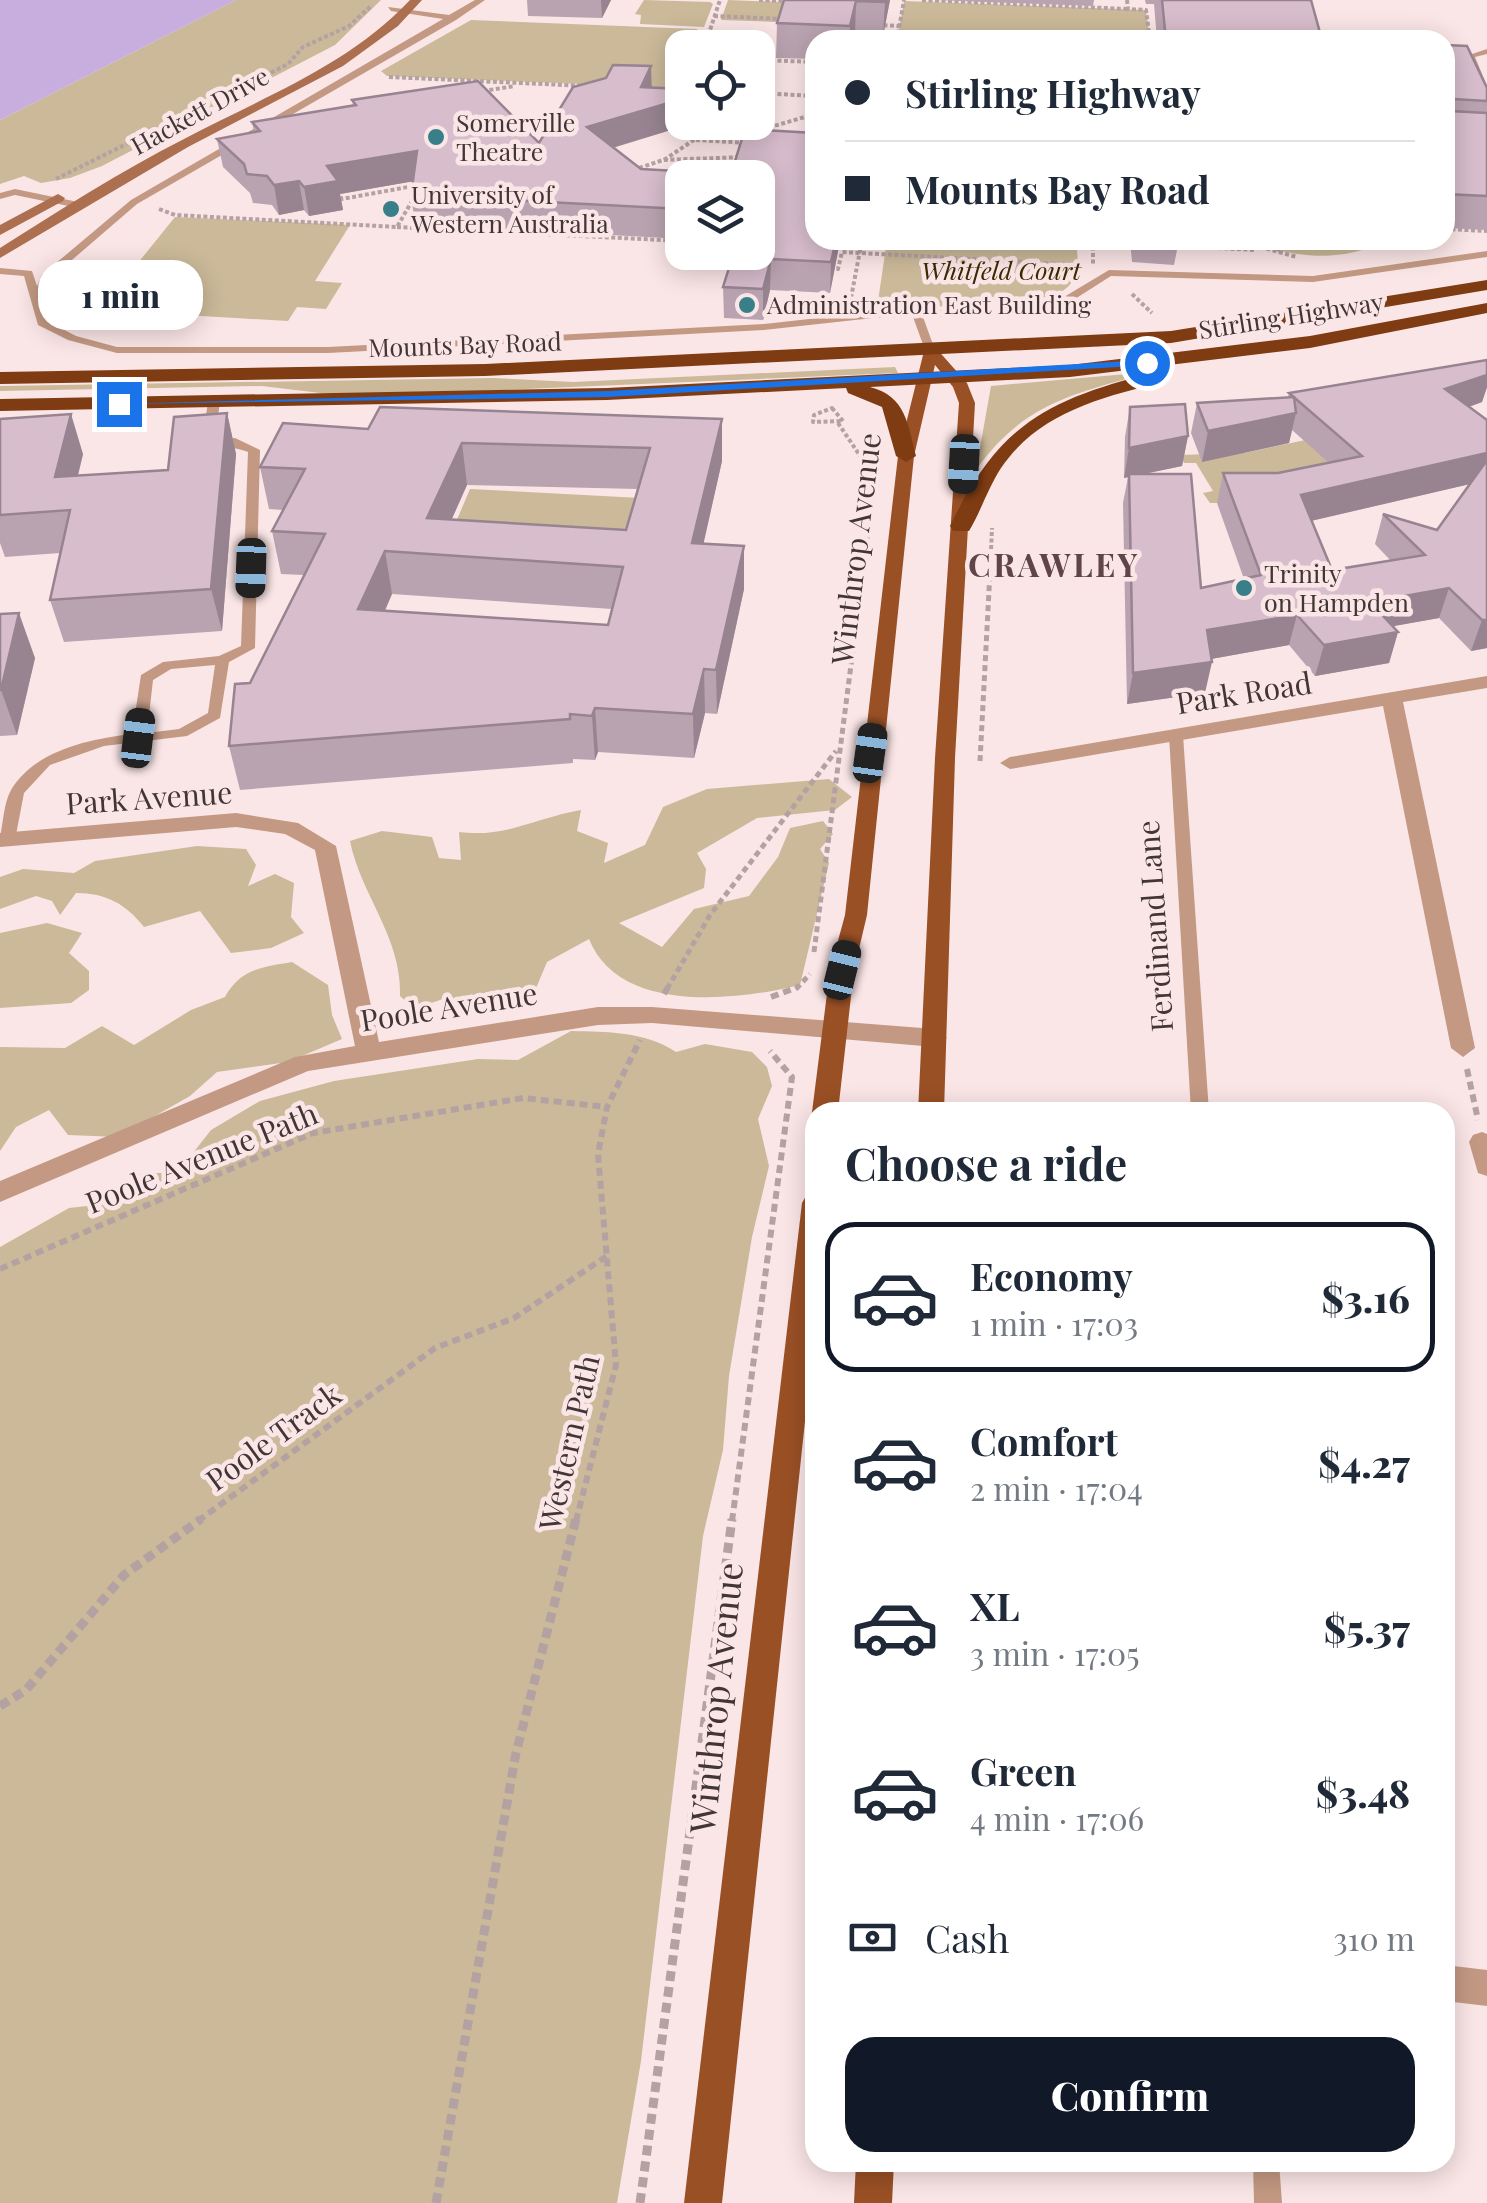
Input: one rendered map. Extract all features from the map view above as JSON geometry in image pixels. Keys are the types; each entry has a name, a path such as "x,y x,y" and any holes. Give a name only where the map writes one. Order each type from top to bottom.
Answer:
{"highway":[{"name":"Stirling Highway","path":"930,350 1171,337 1487,285"},
{"name":"Stirling Highway","path":"923,378 1120,366 1310,342 1487,308"},
{"path":"960,526 978,484 1002,447 1040,416 1098,393 1310,342"},
{"name":"Mounts Bay Road","path":"0,378 369,374 930,350"},
{"name":"Mounts Bay Road","path":"0,405 214,403 923,378"},
{"path":"818,384 886,397 896,407 906,456"}],"main road":[{"name":"Hackett Drive","path":"0,232 305,68 403,5"},
{"name":"Hackett Drive","path":"0,254 78,205 351,54 403,5"},
{"path":"930,350 953,377 967,404 945,758 931,1102"},
{"name":"Winthrop Avenue","path":"826,1102 834,1029 856,915 906,456 930,350"},
{"name":"Winthrop Avenue","path":"703,2203 805,1291"},
{"path":"873,2203 875,2172"}],"street":[{"name":"Park Road","path":"1010,763 1487,682"},
{"path":"1392,700 1462,1048"},
{"name":"Park Avenue","path":"3,840 236,820 290,828 324,846 369,1054"},
{"name":"Poole Avenue","path":"0,1192 304,1063 598,1016 652,1015 934,1038"},
{"path":"1455,1984 1487,1988"}],"lane":[{"path":"36,300 46,277 134,202 481,0"},
{"path":"403,5 454,18"},
{"path":"1487,50 1470,56 1487,96"},
{"path":"0,196 16,192 78,205"},
{"path":"0,271 28,273 42,323 72,338 117,350 185,352 463,344 918,314 954,316 1046,307 1110,273 1313,279 1487,254"},
{"path":"918,314 930,350"},
{"path":"138,738 146,678 168,665 222,660 248,648 254,450 234,442 208,444 214,403"},
{"path":"3,840 17,792 44,762 102,742 182,733 214,715 222,660"},
{"name":"Ferdinand Lane","path":"1176,736 1199,1102"},
{"path":"1266,2172 1268,2203"}],"path":[{"path":"49,183 288,64 303,47 348,26 378,0"},
{"path":"710,30 720,0"},
{"path":"759,0 797,2"},
{"path":"898,30 904,0"},
{"path":"1127,0 1128,10"},
{"path":"923,1 1146,10 1149,30"},
{"path":"714,16 792,20"},
{"path":"864,24 899,26"},
{"path":"775,61 805,62"},
{"path":"352,76 587,86"},
{"path":"476,92 530,84"},
{"path":"775,94 805,95"},
{"path":"775,125 805,117"},
{"path":"631,170 663,160 696,140"},
{"path":"708,140 759,144"},
{"path":"741,143 744,140"},
{"path":"663,160 758,156"},
{"path":"330,185 342,199 422,184 397,227"},
{"path":"145,204 175,215 665,240"},
{"path":"1455,229 1487,231"},
{"path":"819,268 838,269 845,250"},
{"path":"851,250 1094,265"},
{"path":"1257,250 1277,251"},
{"path":"1273,250 1302,258"},
{"path":"849,308 859,252"},
{"path":"1134,314 1152,313 1142,300"},
{"path":"832,408 845,418 838,423 813,422 814,415 832,408"},
{"path":"758,999 796,990 812,968 836,750 874,478 838,423"},
{"path":"980,760 992,521"},
{"name":"Western Path","path":"436,2203 516,1752 616,1365 610,1254 598,1154 607,1107 652,1015 710,915 836,750"},
{"path":"640,2203 792,1077 786,1064 755,1044"},
{"path":"1462,1048 1485,1154"},
{"name":"Poole Avenue Path","path":"0,1269 313,1133 523,1098 607,1107"},
{"name":"Poole Track","path":"0,1706 26,1690 124,1575 434,1348 514,1318 610,1254"}],"green space":[{"path":"236,0 381,0 335,45 102,166 70,178 41,183 24,176 0,184 0,120"},
{"path":"644,0 713,4 704,27 640,24 641,15 635,14"},
{"path":"728,0 832,4 828,24 721,20"},
{"path":"904,1 1146,10 1149,30 899,30"},
{"path":"471,20 698,30 665,30 665,87 387,76 381,71"},
{"path":"175,217 350,225 315,281 342,283 326,309 297,307 288,321 100,310"},
{"name":"Whitfeld Court","path":"886,250 1077,250 1077,269 1069,285 1043,299 965,300 958,301 957,306 877,308"},
{"path":"1280,250 1360,250 1318,256"},
{"path":"895,367 898,373 385,395 337,395 262,386 0,391 0,386 493,378 573,382"},
{"path":"1127,374 1133,377 1064,399 1026,419 992,449 976,470 991,386"},
{"path":"1310,439 1344,476 1271,503 1210,503 1203,493 1213,491 1196,463 1184,463 1180,455 1244,453"},
{"path":"470,489 641,498 626,554 447,543"},
{"path":"829,779 852,797 835,810 757,818 697,853 706,869 704,888 619,923 662,947 694,909 749,896 778,857 790,828 823,821 833,834 820,849 829,863 800,985 744,995 681,996 652,991 625,980 604,963 589,939 547,962 534,993 509,1004 479,1011 443,999 414,1009 400,996 395,955 350,841 382,831 432,837 439,858 461,860 459,832 506,830 581,810 577,831 608,843 604,863 645,845 663,807 707,789"},
{"path":"197,846 246,849 256,865 248,886 275,874 294,883 291,917 304,933 271,948 231,953 200,911 144,927 114,901 76,893 60,915 52,901 36,896 0,909 0,877 23,869 74,873 95,861"},
{"path":"47,923 82,933 69,953 89,971 89,990 71,1003 0,1008 0,933"},
{"path":"292,962 328,985 332,1015 342,1039 288,1062 217,1072 190,1096 118,1137 68,1135 49,1110 16,1127 0,1151 0,1047 65,1048 102,1026 134,1045 191,1010 225,997 245,975"},
{"path":"571,1031 638,1036 676,1052 705,1044 752,1052 767,1067 772,1086 758,1119 769,1166 752,1237 729,1376 723,1450 703,1536 641,2061 617,2203 0,2203 0,1247 69,1208 114,1203 138,1174 178,1172 211,1130 260,1101 334,1081 478,1059 518,1060"}],"shaded area":[{"path":"0,0 236,0 0,120"}],"building":[{"path":"784,0 885,0 885,2 856,1 850,26 777,23"},
{"path":"1162,0 1311,0 1319,30 1165,30"},
{"path":"1455,45 1467,46 1487,88 1487,101 1455,99"},
{"path":"613,65 651,66 641,87 665,88 665,104 587,127 641,169 665,170 665,208 411,195 417,151 327,166 338,181 304,187 299,181 274,185 267,176 247,174 244,164 217,139 260,131 252,122 356,105 352,100 478,81 539,143 573,87 606,78"},
{"path":"1455,111 1487,113 1487,196 1455,194"},
{"path":"775,131 805,132 805,250 834,250 831,262 775,259 775,160 735,160 742,140 775,140"},
{"path":"728,270 768,270 763,289 723,287"},
{"path":"1487,360 1487,375 1445,389 1487,420 1487,453 1301,495 1332,570 1425,555 1383,514 1437,530 1487,460 1487,620 1482,620 1449,588 1370,602 1398,632 1324,645 1297,615 1207,630 1212,662 1133,673 1129,474 1191,474 1201,588 1261,575 1223,473 1278,473 1362,456 1289,393"},
{"path":"1294,397 1296,413 1208,431 1197,403"},
{"path":"1185,404 1188,436 1129,448 1130,407"},
{"path":"380,407 722,419 692,543 744,546 716,670 704,669 693,714 595,708 592,716 570,714 570,719 229,746 235,684 250,683 325,534 272,531 305,469 260,467 283,423 368,429","holes":["462,443 650,448 626,530 427,518","385,551 623,567 608,625 358,609"]},
{"path":"227,413 211,589 50,600 70,510 0,515 0,419 71,414 55,477 168,470 174,417"},
{"path":"19,613 1,690 0,690 0,614"}],"place":[{"name":"Somerville Theatre","path":"436,137"},
{"name":"University of Western Australia","path":"391,209"},
{"name":"Administration East Building","path":"747,305"},
{"name":"Trinity on Hampden","path":"1244,588"}],"district":[{"name":"CRAWLEY","path":"1054,566"}],"route":[{"path":"119,404 608,394 1070,371 1147,363"}]}
